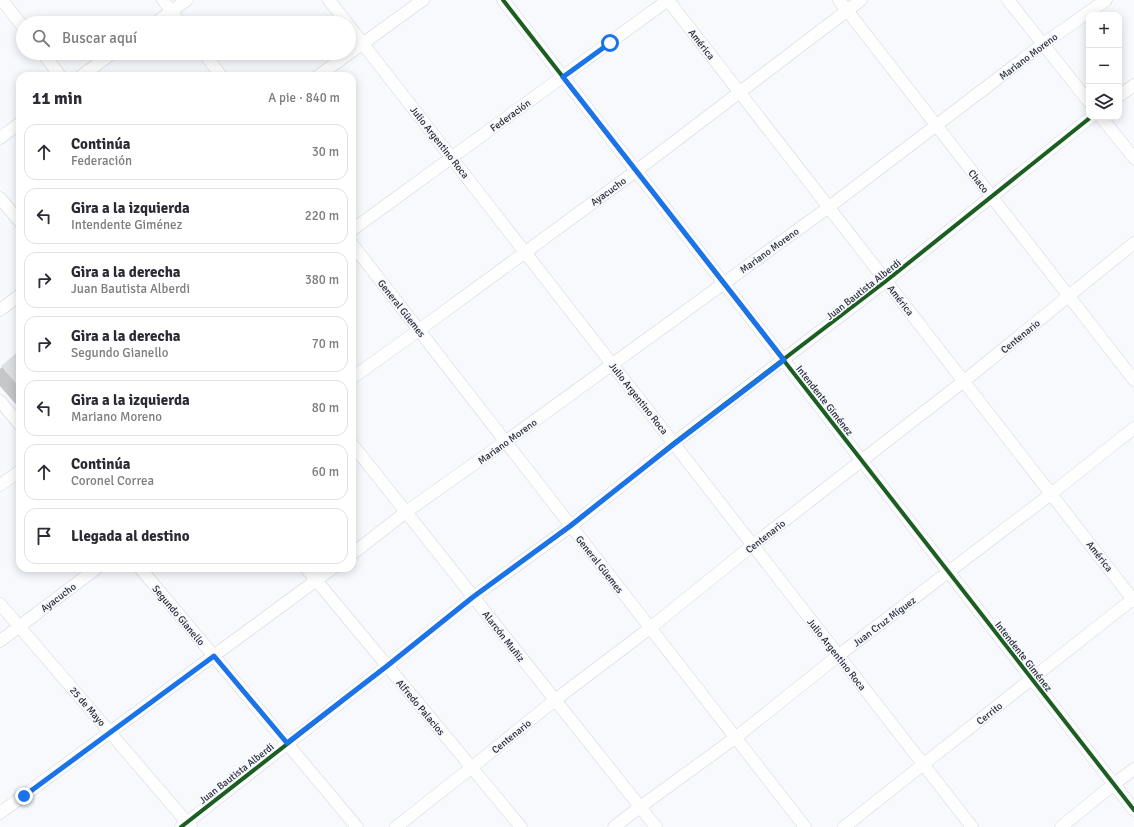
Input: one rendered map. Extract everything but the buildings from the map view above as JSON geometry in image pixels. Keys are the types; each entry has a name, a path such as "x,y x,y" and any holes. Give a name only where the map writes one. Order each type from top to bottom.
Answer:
{"street":[{"path":"2,0 16,18"},
{"path":"163,0 175,16"},
{"path":"164,16 187,0"},
{"path":"329,0 342,16"},
{"path":"356,49 423,0"},
{"name":"Intendente Giménez","path":"503,0 1134,810"},
{"name":"Federación","path":"356,227 668,0"},
{"name":"América","path":"668,0 1134,599"},
{"name":"Chaco","path":"839,0 1134,380"},
{"name":"Ayacucho","path":"356,375 636,171 861,0"},
{"path":"1008,0 1086,98"},
{"name":"Mariano Moreno","path":"356,551 406,512 829,207 1043,44 1106,0"},
{"name":"Julio Argentino Roca","path":"356,35 972,827"},
{"path":"48,60 57,72"},
{"path":"87,72 104,60"},
{"path":"209,60 219,72"},
{"path":"324,72 340,60"},
{"path":"1122,94 1134,85"},
{"name":"Juan Bautista Alberdi","path":"186,825 287,743 473,597 570,526 674,444 886,282 1087,120"},
{"path":"1103,120 1134,158"},
{"path":"0,138 16,126"},
{"path":"0,198 16,217"},
{"name":"Centenario","path":"396,827 472,768 555,700 650,628 753,545 964,381 1134,244"},
{"name":"General Güemes","path":"356,249 805,827"},
{"path":"0,310 16,298"},
{"path":"0,401 16,420"},
{"name":"Juan Cruz Míguez","path":"614,827 735,738 839,655 949,573 1134,428"},
{"name":"Alarcón Muñiz","path":"356,449 656,827"},
{"path":"0,485 16,474"},
{"name":"Ayacucho","path":"0,641 92,572"},
{"name":"Segundo Gianello","path":"143,572 357,827"},
{"name":"Alfredo Palacios","path":"309,572 520,827"},
{"path":"0,814 328,572"},
{"name":"Cerrito","path":"844,827 1134,599"},
{"name":"25 de Mayo","path":"0,604 186,825"},
{"path":"1061,827 1134,769"}],"cycle path":[{"path":"503,0 1134,810"},
{"path":"181,827 473,597 571,526 674,443 886,281 1087,120"}],"route":[{"path":"24,796 214,656 287,743 473,597 570,526 784,360 563,77 610,43"}]}
